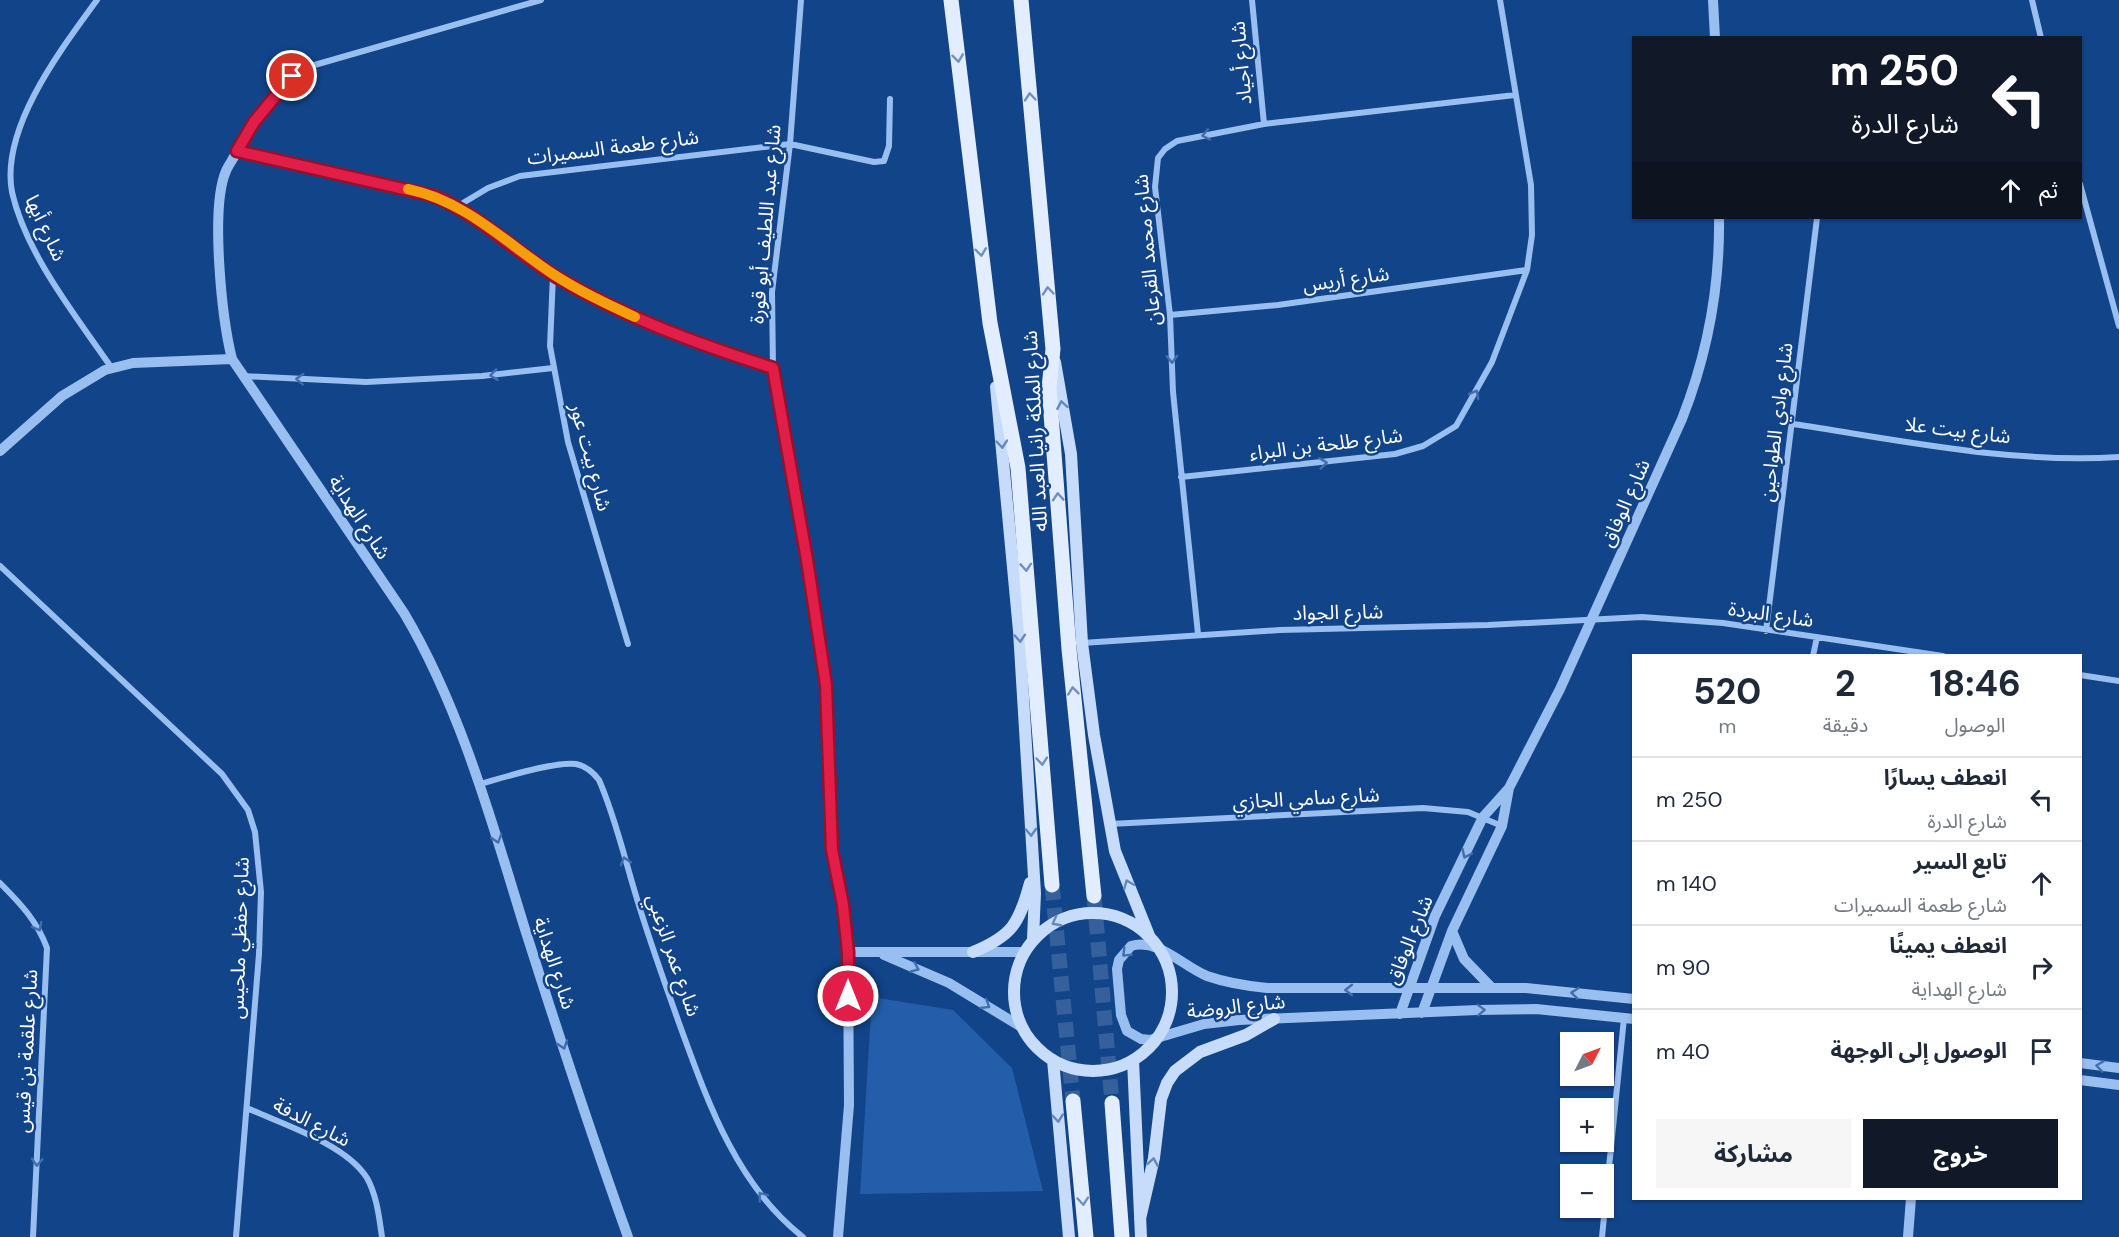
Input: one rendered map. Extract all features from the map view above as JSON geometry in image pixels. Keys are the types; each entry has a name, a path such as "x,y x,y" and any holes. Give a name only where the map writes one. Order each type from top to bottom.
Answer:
{"main road":[{"name":"شارع الملكة رانيا العبد الله","path":"951,0 990,323 1018,468 1052,885"},
{"name":"شارع الملكة رانيا العبد الله","path":"1021,0 1053,349 1049,388 1069,649 1094,896"},
{"path":"990,323 1020,631 1033,873 1033,939"},
{"path":"1053,349 1071,454 1082,643 1108,824 1115,851 1154,943 1169,971 1172,996 1167,1018 1157,1038 1133,1060 1110,1069 1089,1071 1053,1060 1035,1046 1023,1028 1014,1002 1015,975 1024,952 1033,939 1059,920 1074,915 1095,913 1131,922 1154,943"},
{"path":"973,952 1002,939 1010,931 1025,903 1033,873"},
{"path":"1140,1219 1154,1158 1161,1100 1174,1071 1200,1052 1246,1035 1274,1019"},
{"path":"1053,1060 1069,1237"},
{"path":"1133,1060 1141,1237"},
{"path":"1073,1101 1086,1237"},
{"path":"1112,1103 1122,1237"}],"street":[{"name":"شارع أبها","path":"97,0 49,67 20,125 12,156 11,190 21,218 45,267 111,367"},
{"name":"شارع الهداية","path":"541,0 311,66 292,76 254,122 225,172 219,199 219,225 226,328 232,359 242,376 417,636 480,783 538,971 628,1237"},
{"name":"شارع عبد اللطيف أبو قورة","path":"801,0 790,144 772,292 773,368 807,560 826,685 832,850 843,905 848,952 849,1105 838,1237"},
{"name":"شارع أجياد","path":"1252,0 1263,124"},
{"name":"شارع طلحة بن البراء","path":"1181,477 1395,454 1423,446 1446,434 1465,412 1492,362 1527,270 1532,235 1531,185 1500,0"},
{"path":"1713,0 1715,36"},
{"path":"2032,0 2041,36"},
{"name":"شارع محمد القرعان","path":"1198,634 1173,392 1170,315 1155,187 1158,158 1165,149 1177,141 1263,124 1515,95"},
{"name":"شارع طعمة السميرات","path":"458,206 488,188 520,176 790,144 874,162 884,161 889,146 890,99"},
{"path":"237,151 413,190 458,206 553,274 594,299 659,327 773,368"},
{"path":"2082,191 2119,326"},
{"name":"شارع الوفاق","path":"1400,1014 1436,916 1483,817 1509,788 1594,619 1697,381 1716,294 1719,219"},
{"name":"شارع وادي الطواحين","path":"1766,631 1817,219"},
{"name":"شارع أريس","path":"1170,315 1278,305 1527,270"},
{"name":"شارع بيت عور","path":"553,274 550,309 553,368 568,442 628,644"},
{"path":"0,451 62,396 90,377 111,367 134,363 232,359"},
{"path":"242,376 366,382 482,376 553,368"},
{"name":"شارع بيت علا","path":"1793,424 2006,453 2058,458 2119,457"},
{"name":"شارع حفظي ملحيس","path":"0,566 222,774 248,810 260,856 261,892 236,1237"},
{"name":"شارع البردة","path":"1594,619 1665,617 1817,637 1903,653"},
{"name":"شارع الجواد","path":"1082,643 1198,634 1488,625 1594,619"},
{"path":"1813,654 1817,637"},
{"path":"2082,675 2119,681"},
{"name":"شارع عمر الزعبي","path":"480,783 560,765 576,764 588,769 599,780 648,938 694,1065 724,1133 757,1190 778,1215 803,1237"},
{"name":"شارع الوفاق","path":"1422,1014 1452,930 1502,826 1509,788"},
{"name":"شارع سامي الجازي","path":"1108,824 1448,808 1483,817 1502,826"},
{"name":"شارع علقمة بن قيس","path":"0,883 28,911 40,928 47,948 33,1237"},
{"path":"1452,930 1464,959 1492,988"},
{"name":"شارع الروضة","path":"1629,1018 1536,1010 1274,1019 1204,1024 1157,1038 1141,1039 1127,1031 1121,1016 1117,969 1119,960 1131,946 1154,943 1190,968 1237,984 1276,988 1543,989 1632,999"},
{"path":"848,952 881,954 1024,952"},
{"path":"881,954 949,983 1023,1028"},
{"path":"1602,1237 1629,1018"},
{"path":"2082,1063 2119,1068"},
{"path":"2082,1080 2119,1085"},
{"name":"شارع الدفة","path":"246,1108 314,1138 346,1157 366,1178 377,1203 382,1237"},
{"path":"1908,1237 1910,1200"}],"shaded area":[{"path":"872,997 953,1010 1012,1068 1043,1191 860,1194"}],"tunnel":[{"path":"1052,885 1073,1101"},
{"path":"1094,896 1112,1103"}],"slow traffic":[{"path":"408,189 458,206 553,274 594,299 635,317"}],"route":[{"path":"292,76 254,122 237,151 434,196 458,206 553,274 594,299 714,349 773,368 807,560 826,685 832,850 843,905 848,952 848,996"}]}
